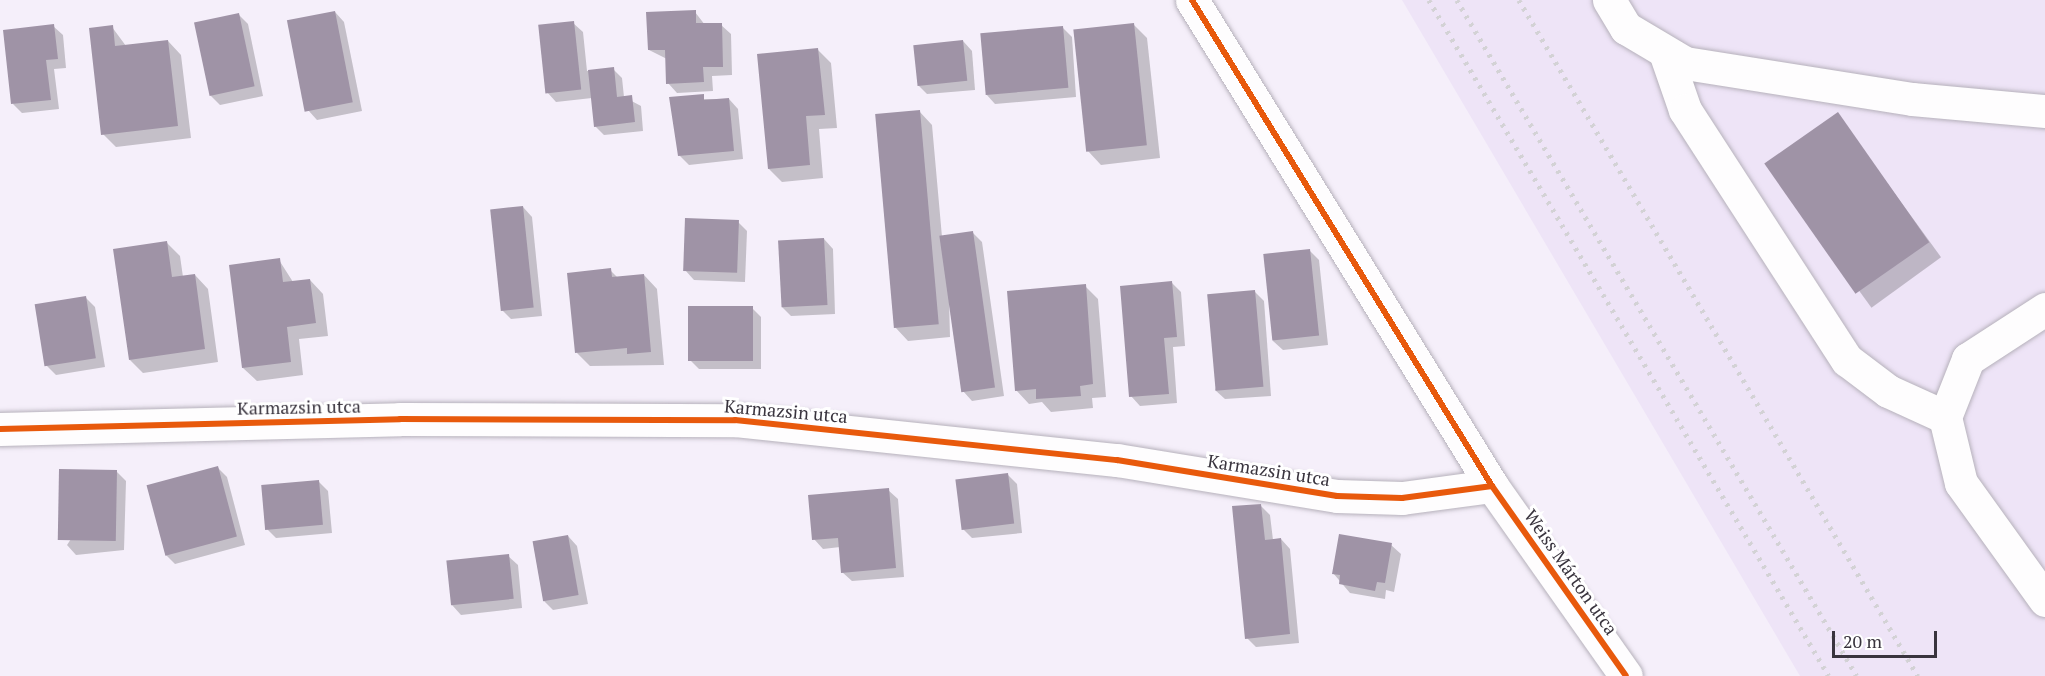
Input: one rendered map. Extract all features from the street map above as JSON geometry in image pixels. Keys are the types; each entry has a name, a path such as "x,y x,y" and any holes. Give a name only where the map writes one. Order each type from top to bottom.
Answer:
{"street":[{"name":"Weiss Márton utca","path":"1192,0 1492,486 1626,676"},
{"path":"1609,0 1626,28 1666,55 1912,99 2045,111"},
{"path":"1666,55 1685,110 1847,360 1888,391 1945,417"},
{"path":"2045,309 1968,358 1945,417 1961,483 2045,600"},
{"name":"Karmazsin utca","path":"0,429 400,419 735,420 1118,460 1337,496 1402,498 1492,486"}],"shaded area":[{"path":"1402,0 2045,0 2045,676 1800,676"}],"building":[{"path":"696,10 696,23 722,23 723,67 703,67 704,82 666,84 665,50 648,50 646,12"},
{"path":"335,11 353,102 305,112 287,20"},
{"path":"239,13 255,86 210,96 194,23"},
{"path":"574,21 581,90 545,93 538,25"},
{"path":"1134,23 1147,145 1086,152 1073,29"},
{"path":"54,24 58,59 46,60 51,100 11,104 3,30"},
{"path":"113,25 115,46 168,40 178,126 101,135 89,28"},
{"path":"1063,26 1068,88 986,95 980,33"},
{"path":"963,40 967,81 918,86 913,45"},
{"path":"818,48 825,115 806,116 810,165 768,169 757,54"},
{"path":"614,67 617,97 632,95 635,122 594,127 588,70"},
{"path":"704,94 704,100 729,98 734,151 678,156 669,97"},
{"path":"920,110 939,324 894,328 875,114"},
{"path":"1838,112 1929,242 1855,294 1764,164"},
{"path":"523,206 534,307 501,311 490,209"},
{"path":"685,218 739,220 737,273 683,271"},
{"path":"973,231 995,387 961,392 939,236"},
{"path":"824,238 828,305 782,307 778,240"},
{"path":"167,241 172,277 195,274 205,349 129,360 113,249"},
{"path":"1310,249 1319,336 1272,340 1263,254"},
{"path":"280,258 283,282 310,279 316,323 287,327 291,362 242,368 229,265"},
{"path":"611,268 612,277 644,274 651,352 627,354 627,348 575,353 567,273"},
{"path":"1172,281 1177,337 1164,338 1169,394 1129,397 1120,286"},
{"path":"1086,284 1093,384 1080,386 1081,396 1036,399 1036,389 1015,391 1007,291"},
{"path":"1255,290 1263,387 1216,391 1207,294"},
{"path":"86,296 96,358 44,366 35,304"},
{"path":"688,306 753,306 753,361 688,361"},
{"path":"218,466 237,537 165,556 147,485"},
{"path":"59,469 117,470 116,541 58,540"},
{"path":"1008,473 1014,524 962,530 955,479"},
{"path":"319,480 323,525 265,530 261,485"},
{"path":"889,488 896,568 841,573 838,538 812,540 808,495"},
{"path":"1261,504 1265,540 1281,538 1290,634 1245,639 1232,506"},
{"path":"1339,534 1392,543 1385,583 1377,582 1375,591 1339,584 1340,575 1332,574"},
{"path":"568,535 579,595 543,601 533,541"},
{"path":"509,554 514,599 451,605 446,561"}],"railway":[{"path":"1429,0 1829,676"},
{"path":"1457,0 1857,676"},
{"path":"1519,0 1918,676"}],"cycle path":[{"path":"1192,0 1492,486 1626,676"},
{"path":"0,429 400,419 735,420 1117,460 1337,496 1402,498 1492,486"}]}
